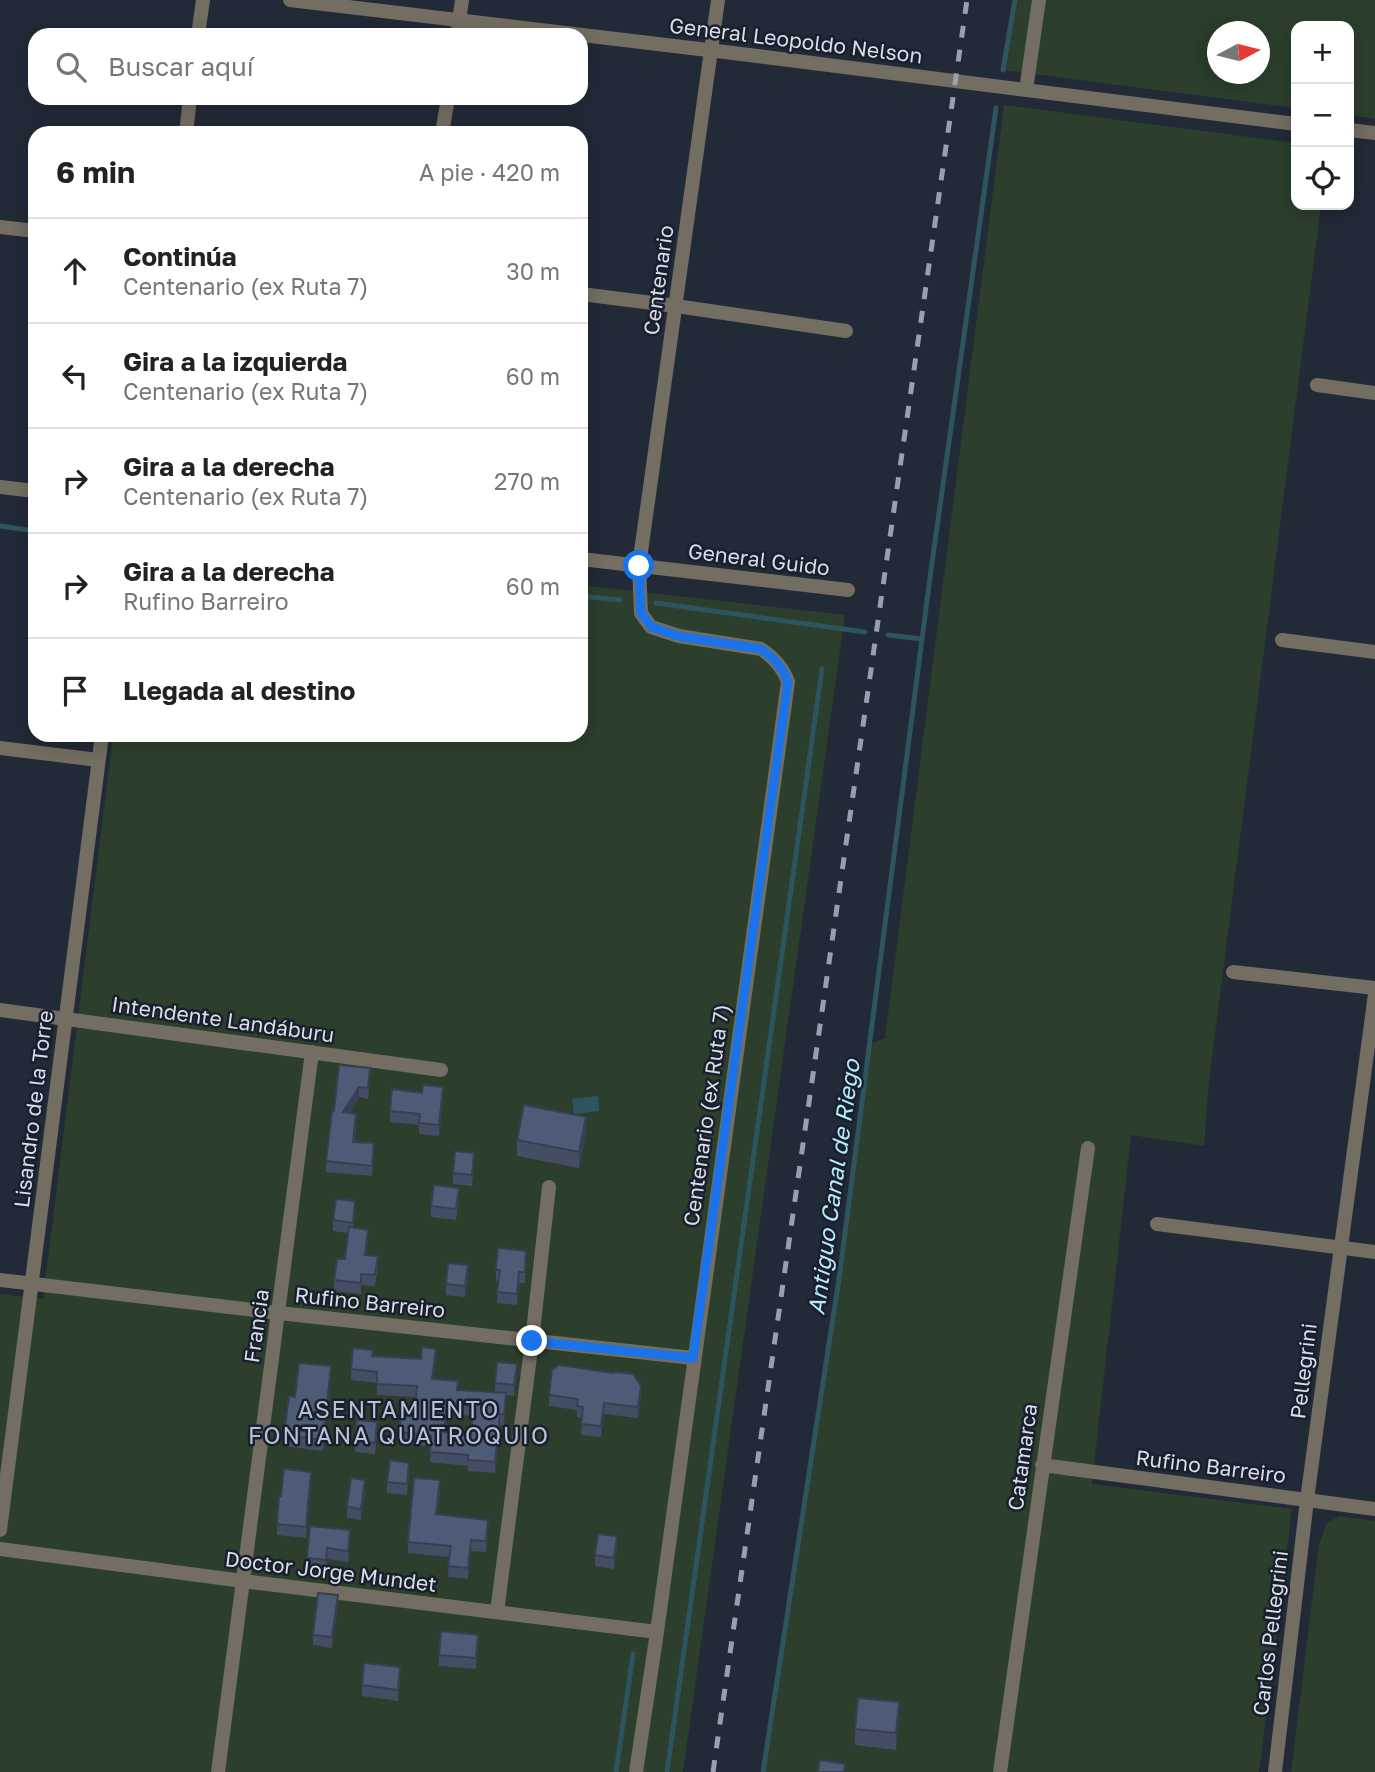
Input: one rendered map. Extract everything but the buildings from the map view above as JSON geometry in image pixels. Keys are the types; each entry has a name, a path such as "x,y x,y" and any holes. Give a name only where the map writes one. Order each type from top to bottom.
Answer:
{"street":[{"path":"199,28 203,0"},
{"name":"General Leopoldo Nelson","path":"290,0 458,28"},
{"path":"458,28 463,0"},
{"name":"Centenario","path":"639,566 718,0"},
{"path":"1026,90 1039,0"},
{"name":"General Leopoldo Nelson","path":"588,39 712,50 1291,123"},
{"path":"187,126 189,105"},
{"path":"443,126 447,105"},
{"path":"1354,131 1375,134"},
{"path":"0,227 28,230"},
{"path":"588,295 846,331"},
{"path":"1317,385 1375,393"},
{"path":"0,487 28,490"},
{"name":"General Guido","path":"588,560 848,590"},
{"name":"Centenario (ex Ruta 7)","path":"636,1772 788,682 785,672 761,649 678,636 652,627 641,613 639,566"},
{"path":"1282,640 1375,652"},
{"name":"Lisandro de la Torre","path":"0,1530 101,742"},
{"path":"0,748 99,760"},
{"path":"1233,972 1375,988"},
{"path":"1341,1247 1375,994"},
{"name":"Intendente Landáburu","path":"0,1010 441,1070"},
{"name":"Francia","path":"218,1772 312,1052"},
{"name":"Catamarca","path":"1000,1772 1088,1148"},
{"path":"497,1612 549,1187"},
{"path":"1157,1224 1375,1252"},
{"name":"Pellegrini","path":"1307,1500 1341,1247"},
{"name":"Rufino Barreiro","path":"0,1280 693,1358"},
{"name":"Rufino Barreiro","path":"1042,1465 1375,1509"},
{"name":"Carlos Pellegrini","path":"1275,1772 1307,1500"},
{"name":"Doctor Jorge Mundet","path":"0,1549 657,1632"}],"green space":[{"path":"1015,0 1375,0 1375,119 1354,116 1354,21 1291,21 1291,107 1003,70"},
{"path":"1004,105 1291,142 1291,210 1320,210 1209,1081 1204,1146 1131,1135 1092,1484 1292,1509 1259,1772 764,1772 839,1279 869,1044 885,1038"},
{"path":"588,586 845,615 683,1772 0,1772 0,1294 43,1299 112,742 588,742"},
{"path":"1340,1516 1375,1521 1375,1772 1291,1772 1319,1544 1327,1523"}],"water":[{"path":"598,1096 599,1111 574,1114 572,1099"}],"waterway":[{"path":"1003,70 1015,0"},
{"name":"Antiguo Canal de Riego","path":"763,1772 839,1279 931,570 996,108"},
{"name":"Antiguo Canal de Riego","path":"0,526 28,530"},
{"name":"Antiguo Canal de Riego","path":"588,597 620,600"},
{"name":"Antiguo Canal de Riego","path":"656,603 865,632"},
{"name":"Antiguo Canal de Riego","path":"888,635 922,639"},
{"path":"667,1772 822,669"},
{"path":"616,1772 633,1654"}],"railway":[{"path":"713,1772 967,0"}],"district":[{"name":"ASENTAMIENTO FONTANA QUATROQUIO","path":"399,1422"}],"route":[{"path":"532,1341 693,1358 788,682 785,672 761,649 678,636 652,627 641,613 639,566"}]}
